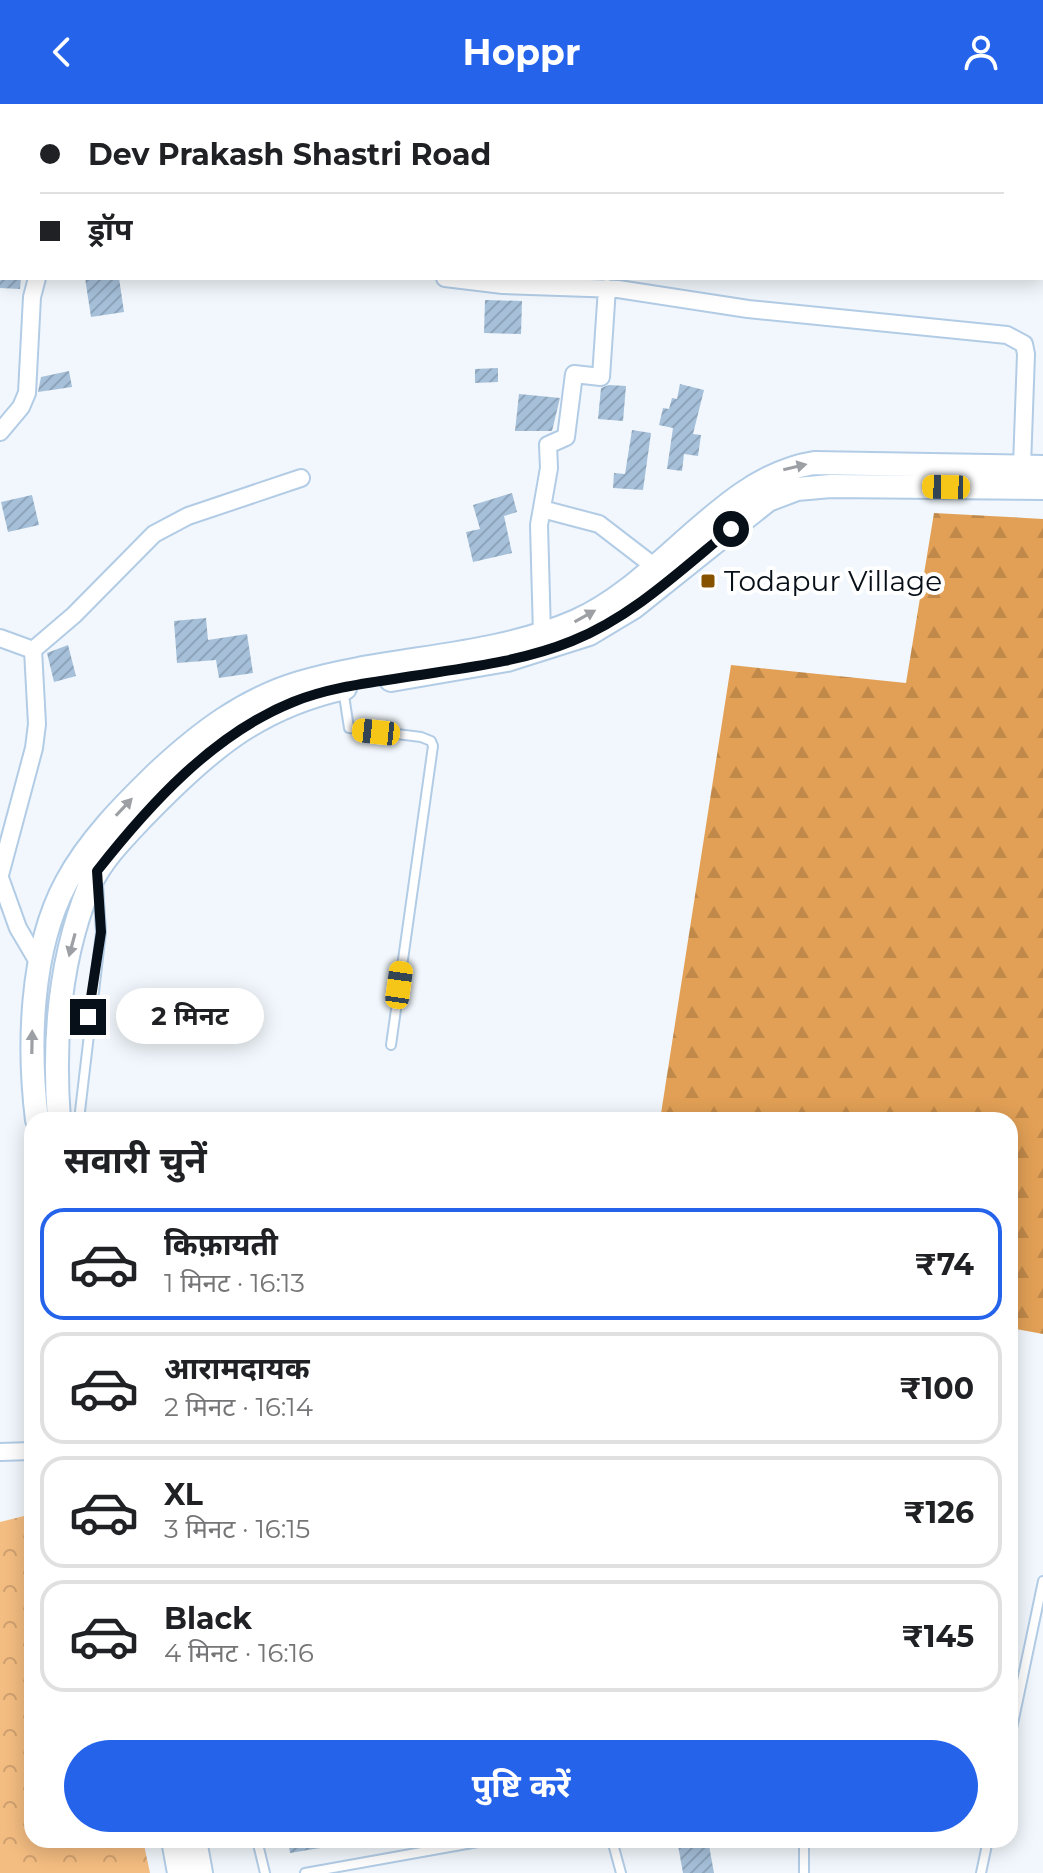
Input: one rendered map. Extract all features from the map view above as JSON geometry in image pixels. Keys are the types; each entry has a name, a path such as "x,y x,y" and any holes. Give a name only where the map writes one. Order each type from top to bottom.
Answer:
{"street":[{"path":"0,432 21,407 27,393 32,297 36,280"},
{"path":"462,280 503,285 607,288 716,305 1017,338 1024,344 1026,354 1035,475"},
{"path":"542,634 539,525 548,445 566,437 574,374 601,377 607,288"},
{"path":"37,1112 32,1034 40,972 59,897 93,842 169,762 230,713 264,695 301,682 542,634 579,620 655,567 749,488 786,469 814,463 1035,475"},
{"path":"59,1112 56,1043 63,983 80,918 97,871 168,791 222,742 282,707 343,688 507,660 589,634 634,607 768,500 797,489 1035,475"},
{"path":"33,650 74,615 154,534 188,516 301,478"},
{"path":"542,509 599,524 655,567"},
{"path":"0,638 33,650"},
{"path":"33,650 37,724 34,748 0,876 18,928 40,972 63,983"},
{"path":"0,1452 24,1451"},
{"path":"174,1848 179,1873"},
{"path":"196,1848 201,1873"}],"lane":[{"path":"343,688 349,728 421,737 431,741 433,746 391,1045"},
{"path":"80,1112 101,932 97,871"},
{"path":"1018,1701 1043,1581"},
{"path":"1018,1673 1024,1673"},
{"path":"259,1848 265,1873"},
{"path":"305,1873 444,1848"},
{"path":"614,1848 621,1873"},
{"path":"804,1848 804,1873"},
{"path":"981,1873 986,1848"}],"green space":[{"path":"934,513 1043,519 1043,1334 1018,1329 1018,1112 661,1112 731,665 906,683"},
{"path":"24,1516 24,1848 145,1848 150,1873 0,1873 0,1522"}],"building":[{"path":"0,280 21,280 20,289 0,288"},
{"path":"85,280 119,280 124,312 91,317"},
{"path":"485,300 522,301 521,334 484,333"},
{"path":"498,368 498,382 475,383 475,369"},
{"path":"69,371 72,387 38,392 41,377"},
{"path":"680,384 704,390 693,434 701,435 698,456 684,454 682,471 667,469 673,428 659,425 663,408 669,409 672,398 677,399"},
{"path":"626,386 623,421 598,419 601,388"},
{"path":"519,394 560,398 552,431 515,431"},
{"path":"632,430 651,433 643,490 613,488 614,473 625,474"},
{"path":"512,493 517,512 504,516 512,553 473,562 466,532 480,529 473,505"},
{"path":"32,495 39,525 8,532 1,502"},
{"path":"206,618 208,640 247,634 253,673 219,678 216,660 177,663 174,621"},
{"path":"68,645 76,676 54,682 47,653"},
{"path":"289,1848 320,1848 290,1853"},
{"path":"678,1848 709,1848 714,1873 683,1873"}],"place":[{"name":"Todapur Village","path":"708,581"}],"route":[{"path":"88,1017 101,932 97,871 136,824 222,742 268,713 295,701 360,685 507,660 557,647 589,634 650,595 731,529"}]}
